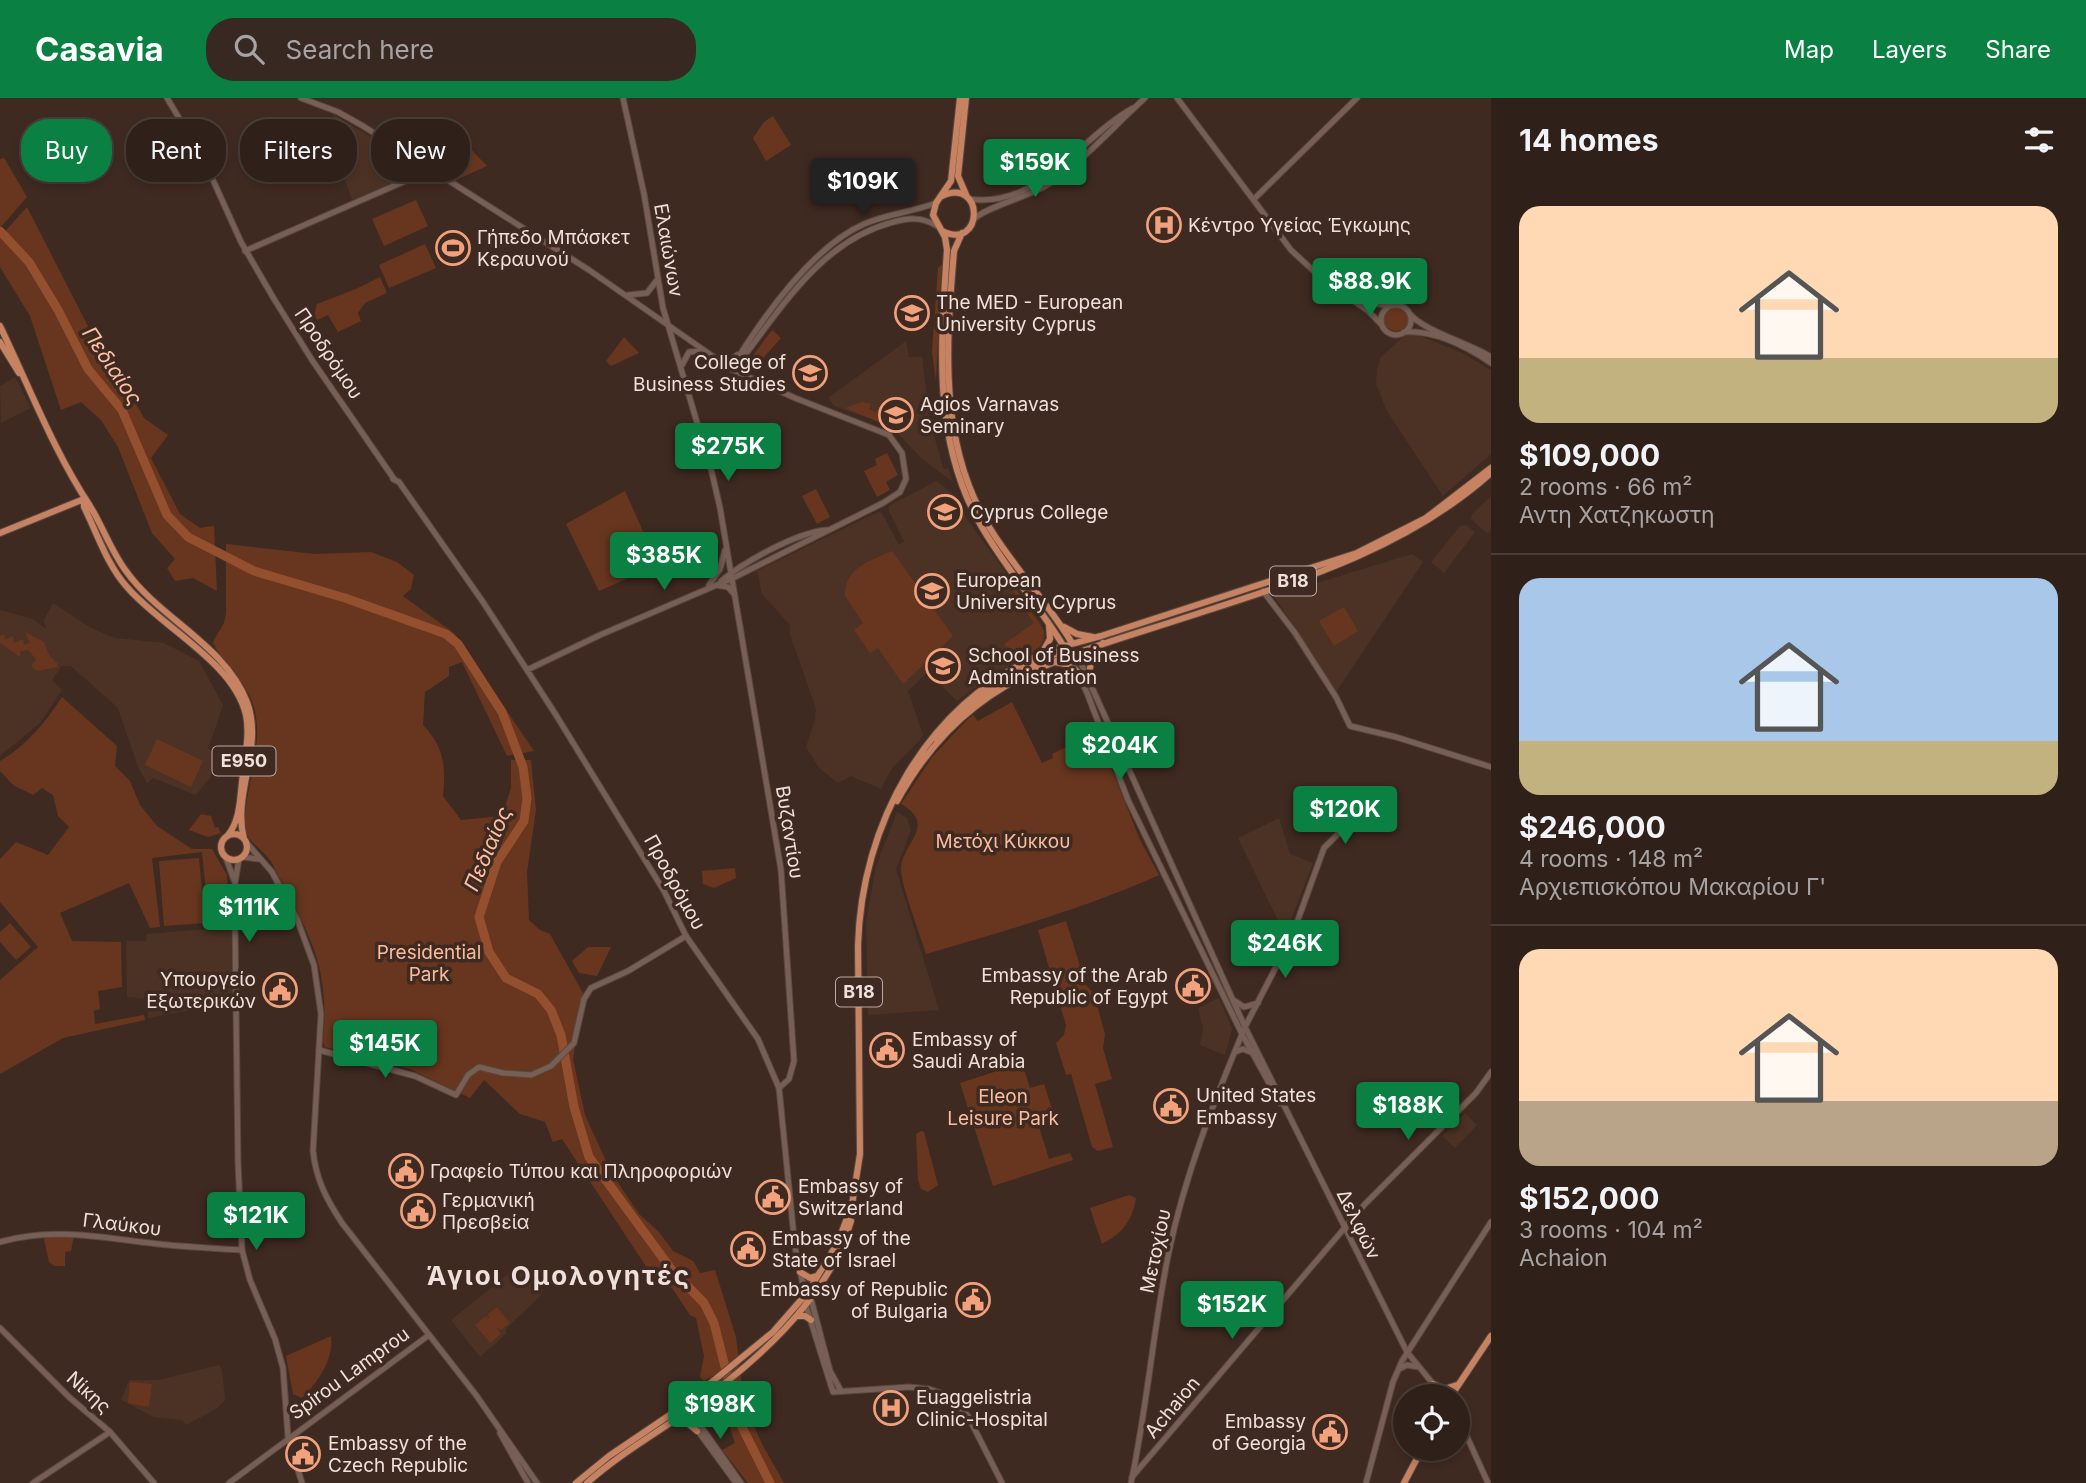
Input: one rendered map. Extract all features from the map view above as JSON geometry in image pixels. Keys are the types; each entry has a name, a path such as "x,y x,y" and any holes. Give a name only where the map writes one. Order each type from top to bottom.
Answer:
{"main road":[{"name":"Προδρόμου","path":"167,98 203,158 245,251 312,360 527,670 662,887 686,936 707,969 749,1023 779,1088 790,1206 801,1276 836,1388"},
{"path":"301,98 351,119 371,132"},
{"name":"Ελαιώνων","path":"623,98 644,194 657,278 681,368"},
{"path":"733,370 798,276 837,239 875,220 936,203 942,197 951,181 960,98"},
{"path":"966,98 958,176 975,213 974,219"},
{"path":"1071,648 1059,624 991,531 974,498 958,456 949,406 948,383 954,250 962,233 974,219 986,211 1024,198 1055,179 1145,98"},
{"path":"1177,98 1291,250 1318,275 1353,300 1391,333 1434,335 1464,347 1491,363"},
{"path":"1254,199 1357,98"},
{"path":"942,197 957,193 968,198 993,200 1032,185 1136,106"},
{"path":"245,251 403,182"},
{"path":"447,182 625,295 714,359 750,379 878,428 892,438 902,453 906,479 900,492 713,585 527,670"},
{"path":"936,203 933,215 947,250 942,393 954,462 978,522 1071,648"},
{"path":"714,359 730,360 747,349 819,264 851,238 877,227 912,218 924,219 953,235 962,233"},
{"path":"625,295 647,293 657,278"},
{"path":"1353,300 1399,305 1423,325 1465,342 1491,358"},
{"path":"1382,325 1383,313 1390,306"},
{"path":"1404,332 1410,325 1409,313"},
{"path":"0,326 84,499 0,533"},
{"path":"0,342 2,349 21,374"},
{"path":"747,349 743,370 750,379"},
{"path":"681,368 686,354 702,351"},
{"name":"Βυζαντίου","path":"681,368 712,473 727,544 781,870 794,1061 789,1079 779,1088"},
{"name":"B18","path":"1103,639 1357,553 1426,518 1491,468"},
{"name":"B18","path":"576,1483 609,1456 685,1408 796,1317 806,1306 807,1296 846,1224 859,1167 859,922 865,882 884,822 903,782 944,722 967,700 997,678 1040,655 1263,591 1350,562 1397,540 1447,509 1491,473"},
{"name":"E950","path":"84,499 124,568 150,600 219,660 244,694 251,712 253,731 241,819 245,841"},
{"name":"E950","path":"84,499 85,507 116,573 145,607 214,665 233,688 243,706 247,726 246,748 236,820 228,835"},
{"path":"732,575 747,564 808,534 827,530"},
{"path":"713,585 727,544"},
{"path":"728,552 738,562 747,564"},
{"path":"116,573 124,568"},
{"path":"713,585 728,587 736,597"},
{"path":"1263,591 1296,633 1336,697 1350,726 1396,737 1491,767"},
{"path":"1040,655 1050,639 1048,619"},
{"path":"1059,624 1081,636 1103,639 1091,659 1089,679"},
{"name":"B18","path":"740,1364 807,1296 845,1240 861,1182 864,1129 860,934 864,893 877,845 902,794 942,739 988,698 1071,648"},
{"name":"B18","path":"919,758 953,719 985,693 1025,669 1071,648"},
{"name":"Δελφών","path":"1071,648 1078,673 1128,800 1242,1034 1285,1108"},
{"name":"Δελφών","path":"1071,648 1089,679 1170,865 1245,1027 1407,1352 1433,1384"},
{"path":"1050,662 1063,663 1078,673"},
{"name":"Μετοχίου","path":"1131,1480 1174,1232 1192,1166 1242,1034 1292,936 1324,848 1350,822"},
{"path":"235,883 220,847 228,835 237,835 245,841 272,872 297,919 314,965 320,1002 313,1152 321,1187 342,1223 429,1335 537,1483"},
{"path":"245,841 247,850 240,858 235,883 238,1162 242,1250 250,1280 275,1339 283,1368 288,1437 302,1483"},
{"path":"226,858 262,860"},
{"path":"318,1050 415,1076 456,1095 468,1075 476,1068 531,1075 540,1073 570,1050 579,1032 584,999 592,988 628,971 686,936"},
{"path":"1233,999 1244,1007 1258,1003"},
{"path":"1235,1052 1243,1049 1253,1053"},
{"name":"Achaion","path":"1131,1480 1344,1228 1476,1093 1491,1072"},
{"path":"1366,1483 1397,1371 1491,1222"},
{"name":"Γλαύκου","path":"0,1242 22,1236 66,1233 242,1250"},
{"path":"801,1276 818,1276"},
{"path":"806,1306 836,1388 909,1387 929,1389 947,1395 968,1416 1002,1483"},
{"path":"796,1317 805,1316 811,1320"},
{"name":"Νίκης","path":"0,1328 69,1397 110,1432 154,1483"},
{"name":"Spirou Lamprou","path":"229,1483 429,1335"},
{"path":"1458,1384 1491,1336"},
{"path":"1397,1371 1407,1365 1419,1367"},
{"path":"685,1408 696,1431 736,1483"},
{"path":"685,1408 741,1483"},
{"name":"B18","path":"587,1483 670,1423 685,1408"},
{"path":"670,1423 682,1420 696,1431"},
{"path":"499,1430 528,1483"},
{"path":"33,1483 110,1432"},
{"path":"1470,1443 1488,1483"},
{"path":"1405,1483 1416,1461"}],"shaded area":[{"path":"357,129 371,137 371,182 395,182 352,200 346,182 357,182"},
{"path":"1413,333 1462,353 1491,370 1491,454 1443,496 1387,411 1376,384 1381,357 1406,334"},
{"name":"Agios Varnavas Seminary","path":"906,341 909,357 922,357 930,421 944,469 948,468 953,482 921,458 891,426 834,406 828,398"},
{"path":"15,377 31,408 1,423 0,386"},
{"path":"936,481 956,496 963,513 1042,624 1045,639 1037,652 993,674 957,701 928,672 908,691 923,735 892,768 881,789 851,776 838,783 819,768 806,747 816,709 790,634 790,625 762,594 757,571 878,512 882,513 899,545 904,542 889,506"},
{"path":"1491,496 1491,530 1488,534 1471,519 1472,514"},
{"path":"1466,525 1475,532 1444,573 1431,562 1460,526"},
{"path":"1412,554 1423,562 1336,692 1274,596"},
{"path":"53,603 91,628 115,638 164,643 199,661 223,705 208,749 220,754 210,778 196,795 153,778 147,783 138,767 118,708 71,666 62,666 52,680 62,690 40,723 0,756 0,610 33,619 46,629 44,620"},
{"path":"897,812 907,818 911,830 896,869 939,1010 868,1015 866,922 876,866"},
{"path":"1279,818 1290,854 1313,863 1285,935 1238,838"},
{"path":"231,927 233,1002 148,1018 147,999 127,997 126,941 146,941 147,934"},
{"path":"1219,998 1232,1029 1225,1055 1200,1045 1203,1029 1198,1008"},
{"path":"1465,1113 1477,1125 1455,1148 1442,1136"},
{"path":"520,1265 525,1267 543,1290 542,1294 506,1329 506,1334 480,1357 451,1320"},
{"path":"219,1365 222,1370 225,1400 216,1409 186,1425 182,1420 154,1417 121,1400 129,1380 159,1380"}],"green space":[{"path":"773,116 791,145 766,161 753,138 764,122"},
{"path":"470,148 487,166 470,174"},
{"path":"4,158 27,197 0,228 0,159"},
{"path":"416,200 428,226 384,246 372,219"},
{"path":"27,207 117,383 126,387 144,418 168,435 151,458 180,514 200,528 214,526 217,591 193,578 175,581 167,568 175,559 152,533 118,447 101,420 81,402 61,410 30,316 0,267 0,237"},
{"path":"425,244 436,268 389,288 379,265"},
{"path":"942,264 936,381 932,352 938,268"},
{"path":"380,277 387,293 365,303 358,313 361,321 338,332 328,315 317,320 314,315 317,304"},
{"path":"1396,307 1405,310 1408,319 1405,328 1396,331 1387,328 1384,319 1387,310"},
{"path":"772,330 781,338 749,374 745,369 748,362"},
{"path":"624,337 639,353 611,366 606,361"},
{"path":"862,402 871,404 869,409 876,412 879,407 892,417 895,429 845,408"},
{"path":"887,453 898,475 886,482 890,490 877,497 864,471 877,465 875,459"},
{"path":"816,489 830,517 817,524 802,496"},
{"path":"625,491 658,565 599,591 566,524"},
{"name":"Presidential Park","path":"226,544 315,554 371,552 397,562 414,575 411,589 403,596 455,634 534,751 507,756 462,662 449,667 449,676 425,692 423,725 435,741 442,758 443,796 461,820 502,816 511,788 511,760 531,760 536,810 527,872 529,920 540,930 550,934 584,995 573,1059 585,1115 612,1174 639,1214 659,1232 673,1251 693,1261 700,1273 715,1270 736,1337 744,1403 762,1444 784,1483 748,1483 722,1450 735,1443 718,1393 721,1390 716,1374 704,1381 700,1377 704,1356 696,1318 690,1315 672,1288 664,1286 649,1271 562,1139 553,1142 545,1122 520,1114 484,1080 470,1098 410,1069 325,1047 323,989 313,948 272,863 244,830 256,749 256,717 248,693 213,642 224,623 226,613"},
{"path":"892,551 953,636 903,684 878,648 870,653 854,630 863,623 845,596 846,586 854,572 867,562"},
{"path":"1009,578 1044,631 1040,647 1018,660 1004,644 1034,623 1006,580"},
{"path":"1344,607 1358,631 1334,646 1319,621"},
{"path":"25,632 44,642 58,667 37,671 31,666 36,659 28,650 20,651 20,657 0,643 0,636 4,634 5,640 13,636 14,643 23,639 24,645 30,643"},
{"path":"62,697 117,746 115,766 130,781 140,805 157,826 192,849 212,849 227,875 228,922 209,923 202,852 152,858 160,927 150,928 129,883 60,913 72,941 121,942 122,987 98,991 100,1009 94,1011 95,1024 144,1015 145,1020 63,1038 0,1074 0,980 38,947 0,902 0,859 16,842 48,855 69,827 58,816 53,795 42,788 33,795 13,785 0,771 0,761 35,733"},
{"name":"Μετόχι Κύκκου","path":"1012,702 1042,763 1053,758 1052,754 1097,732 1140,840 1159,875 1073,909 926,954 901,870 902,861 915,836 917,820 912,812 901,804 932,757 967,720 973,715 978,721"},
{"path":"157,739 203,761 191,787 145,765"},
{"path":"201,814 211,816 215,828 218,827 221,833 208,837 189,830"},
{"path":"199,858 205,923 164,926 159,861"},
{"path":"735,868 736,878 714,888 703,884 702,871"},
{"path":"1066,921 1086,985 1094,994 1105,1034 1103,1048 1112,1079 1095,1084 1113,1147 1098,1151 1092,1147 1071,1074 1066,1075 1056,1043 1064,1035 1066,1025 1038,930"},
{"path":"10,923 31,947 16,960 0,942 0,932"},
{"path":"588,947 611,947 597,976 579,973 572,961"},
{"name":"Eleon Leisure Park","path":"1022,1063 1030,1088 1044,1084 1052,1109 1035,1114 1049,1159 1070,1153 1073,1160 993,1186 960,1083"},
{"path":"924,1132 938,1185 928,1192 921,1189 918,1180 916,1134"},
{"path":"1129,1195 1136,1198 1129,1220 1121,1231 1102,1244 1090,1208"},
{"path":"74,1235 71,1251 65,1252 65,1266 54,1266 49,1262 44,1239 47,1236"},
{"path":"497,1307 510,1323 501,1330 496,1327 501,1334 490,1343 475,1325 486,1316 490,1319 488,1314"},
{"path":"331,1336 327,1362 314,1385 302,1398 293,1394 286,1356"},
{"path":"130,1382 152,1384 149,1407 128,1403"}],"waterway":[{"name":"Πεδιαίος","path":"0,231 29,262 58,310 88,369 122,410 167,515 188,537 254,571 345,598 446,634 458,644 502,712 523,767 527,798 524,821 497,862 479,917 489,952 506,978 538,994 551,1010 561,1035 574,1107 589,1157 671,1269 704,1303 714,1323 738,1419 770,1483"}],"place":[{"name":"Κέντρο Υγείας Έγκωμης","path":"1164,225"},
{"name":"Γήπεδο Μπάσκετ Κεραυνού","path":"453,248"},
{"name":"The MED - European University Cyprus","path":"912,313"},
{"name":"College of Business Studies","path":"810,373"},
{"name":"Agios Varnavas Seminary","path":"896,415"},
{"name":"Cyprus College","path":"945,512"},
{"name":"European University Cyprus","path":"932,591"},
{"name":"School of Business Administration","path":"943,666"},
{"name":"Embassy of the Arab Republic of Egypt","path":"1193,986"},
{"name":"Υπουργείο Εξωτερικών","path":"280,990"},
{"name":"Embassy of Saudi Arabia","path":"887,1050"},
{"name":"United States Embassy","path":"1171,1106"},
{"name":"Γραφείο Τύπου και Πληροφοριών","path":"406,1171"},
{"name":"Embassy of Switzerland","path":"773,1197"},
{"name":"Γερμανική Πρεσβεία","path":"418,1211"},
{"name":"Embassy of the State of Israel","path":"748,1249"},
{"name":"Embassy of Republic of Bulgaria","path":"973,1300"},
{"name":"Euaggelistria Clinic-Hospital","path":"891,1408"},
{"name":"Embassy of Georgia","path":"1330,1432"},
{"name":"Embassy of the Czech Republic","path":"303,1454"}],"district":[{"name":"Άγιοι Ομολογητές","path":"559,1276"}]}
